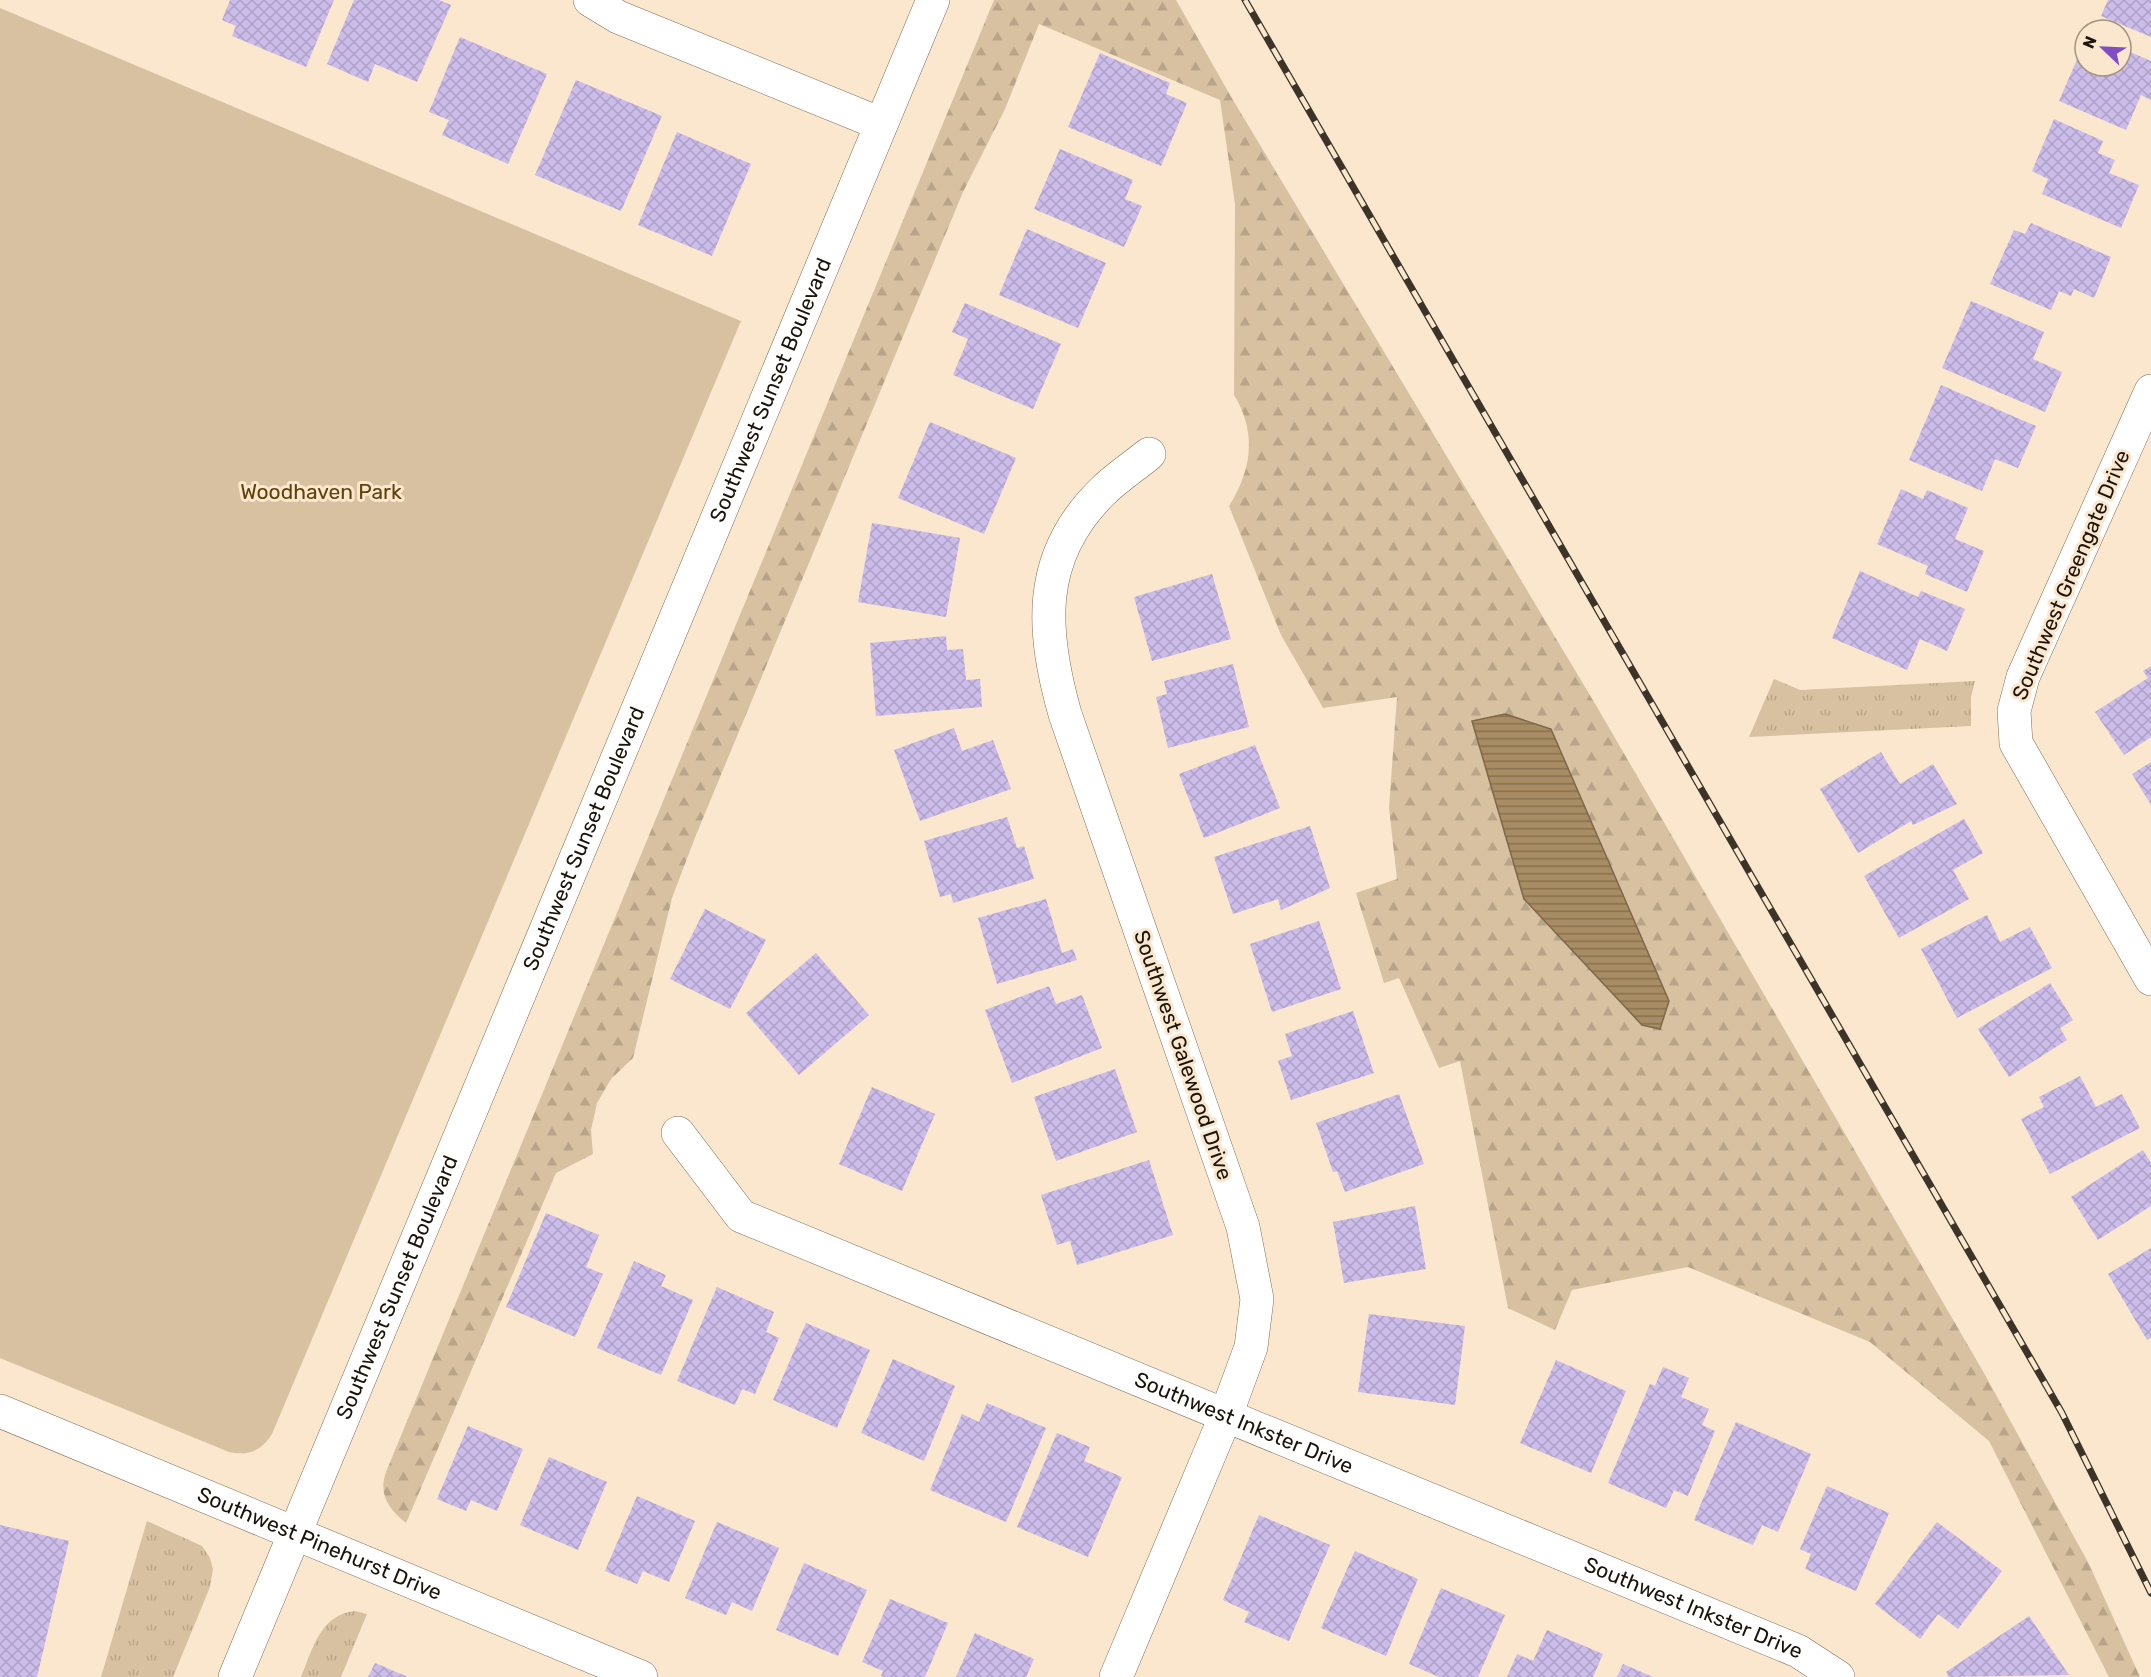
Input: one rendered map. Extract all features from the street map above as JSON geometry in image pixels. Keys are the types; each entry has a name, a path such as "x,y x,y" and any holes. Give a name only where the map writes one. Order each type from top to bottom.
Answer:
{"street":[{"path":"590,0 618,17 881,124"},
{"name":"Southwest Sunset Boulevard","path":"235,1677 933,0"},
{"name":"Southwest Greengate Drive","path":"2151,391 2023,677 2013,711 2016,743 2151,979"},
{"name":"Southwest Galewood Drive","path":"1116,1677 1226,1415 1251,1347 1257,1299 1243,1227 1065,714 1053,670 1048,636 1047,602 1053,576 1070,530 1102,492 1149,454"},
{"name":"Southwest Inkster Drive","path":"678,1133 741,1216 1798,1651 1838,1677"},
{"name":"Southwest Pinehurst Drive","path":"0,1411 640,1677"}],"green space":[{"path":"994,0 1176,0 1230,95 1597,707 1984,1373 2089,1564 2140,1677 2109,1677 1989,1441 1870,1342 1688,1267 1572,1290 1555,1330 1508,1308 1460,1061 1439,1068 1399,978 1384,983 1356,893 1397,879 1389,808 1397,697 1323,708 1281,635 1229,506 1243,479 1249,451 1249,437 1241,409 1234,395 1235,204 1220,100 1039,24 1005,109 963,192 696,835 672,898 633,1058 611,1079 597,1103 591,1130 593,1154 556,1173 406,1523 390,1507 383,1488 386,1472"},
{"name":"Woodhaven Park","path":"0,8 741,321 272,1434 263,1445 248,1453 229,1452 0,1358"},
{"path":"1774,679 1800,690 1975,681 1971,697 1971,726 1749,737"},
{"path":"147,1521 202,1546 210,1558 213,1569 210,1587 173,1677 101,1677"},
{"path":"355,1611 367,1614 341,1677 301,1677 314,1644 326,1626 333,1619"}],"shaded area":[{"path":"1505,714 1551,729 1669,1001 1660,1029 1642,1025 1524,899 1472,721"}],"building":[{"path":"230,0 334,0 306,67 232,36 236,26 222,20"},
{"path":"354,0 439,0 451,5 417,82 375,64 368,82 327,64"},
{"path":"2108,0 2151,0 2151,37 2133,29 2133,18 2101,16"},
{"path":"460,37 547,74 508,164 442,135 449,120 429,112"},
{"path":"1100,53 1170,83 1166,94 1187,103 1161,166 1068,127"},
{"path":"2133,53 2151,61 2151,100 2141,95 2126,130 2059,101 2073,69 2073,78 2133,78"},
{"path":"576,80 662,116 621,211 535,175"},
{"path":"2054,119 2103,141 2098,153 2115,160 2109,173 2139,185 2121,228 2042,194 2048,179 2032,171"},
{"path":"677,132 751,164 712,256 638,225"},
{"path":"1060,149 1133,180 1125,199 1142,206 1124,247 1034,209"},
{"path":"2031,223 2111,257 2094,298 2074,289 2071,296 2059,291 2051,310 1990,284 2014,230 2025,234"},
{"path":"1027,229 1106,263 1078,328 999,295"},
{"path":"1971,301 2044,332 2033,359 2062,372 2045,412 1942,368"},
{"path":"965,303 1061,344 1033,409 953,375 968,339 952,332"},
{"path":"1941,385 2036,426 2018,468 1995,459 1982,491 1909,460"},
{"path":"930,422 1016,458 984,534 898,498"},
{"path":"1901,489 1923,499 1927,490 1968,508 1955,539 1984,551 1967,592 1925,574 1928,566 1877,544"},
{"path":"872,523 960,538 946,617 858,602"},
{"path":"1860,571 1918,597 1921,591 1965,609 1947,651 1920,639 1907,670 1832,638"},
{"path":"1212,574 1231,639 1152,661 1134,597"},
{"path":"946,636 947,650 963,649 966,680 980,679 982,707 876,716 870,643"},
{"path":"1233,664 1249,727 1168,748 1156,697 1167,694 1164,681"},
{"path":"2151,666 2151,737 2124,755 2095,712 2148,678 2143,671"},
{"path":"954,728 962,751 993,740 1011,789 920,821 894,750"},
{"path":"1255,745 1280,808 1204,838 1179,774"},
{"path":"1881,752 1900,784 1933,764 1957,804 1913,825 1911,821 1858,853 1820,789"},
{"path":"2151,762 2151,805 2132,774"},
{"path":"1007,817 1017,848 1024,846 1034,879 953,903 951,894 940,897 924,841"},
{"path":"1964,819 1983,853 1953,870 1969,899 1899,938 1864,876"},
{"path":"1310,826 1330,888 1281,910 1278,899 1233,914 1214,857"},
{"path":"1046,899 1062,953 1073,949 1077,960 997,984 978,918"},
{"path":"705,909 766,940 730,1009 670,979"},
{"path":"1987,915 2000,942 2030,927 2052,968 1957,1018 1921,949"},
{"path":"1319,921 1341,989 1272,1012 1250,944"},
{"path":"816,953 869,1015 799,1075 746,1013"},
{"path":"2050,983 2073,1020 2060,1028 2067,1040 2009,1077 1978,1029"},
{"path":"1049,986 1056,1004 1082,995 1102,1048 1012,1083 985,1010"},
{"path":"1353,1011 1374,1073 1291,1100 1278,1061 1292,1056 1285,1034"},
{"path":"1115,1069 1137,1132 1056,1161 1034,1097"},
{"path":"2080,1076 2096,1107 2122,1094 2140,1128 2050,1174 2021,1119 2044,1107 2039,1097"},
{"path":"872,1087 935,1114 902,1191 839,1164"},
{"path":"1399,1094 1424,1164 1345,1192 1337,1171 1333,1172 1316,1123"},
{"path":"2143,1150 2151,1163 2151,1206 2098,1240 2071,1197"},
{"path":"1149,1160 1173,1235 1077,1265 1070,1241 1057,1245 1041,1195"},
{"path":"1415,1206 1426,1269 1344,1283 1333,1222"},
{"path":"546,1213 599,1235 586,1267 603,1274 575,1337 506,1307"},
{"path":"2151,1248 2151,1338 2147,1340 2108,1274"},
{"path":"634,1261 666,1275 661,1286 693,1300 661,1375 597,1348"},
{"path":"717,1287 774,1312 766,1332 779,1338 755,1394 742,1389 735,1405 677,1381"},
{"path":"1369,1314 1465,1326 1455,1405 1358,1392"},
{"path":"806,1323 870,1350 837,1428 773,1400"},
{"path":"893,1359 955,1386 924,1461 861,1433"},
{"path":"1556,1360 1626,1391 1591,1473 1520,1443"},
{"path":"1663,1367 1689,1378 1681,1397 1709,1409 1702,1425 1715,1431 1688,1496 1674,1490 1666,1508 1608,1483 1650,1384 1655,1386"},
{"path":"987,1403 1046,1428 1006,1522 930,1490 962,1414 979,1422"},
{"path":"1736,1422 1811,1454 1778,1532 1762,1525 1753,1545 1694,1520"},
{"path":"468,1426 523,1449 497,1511 471,1500 466,1511 437,1499"},
{"path":"1057,1433 1090,1447 1084,1461 1122,1477 1088,1557 1017,1527"},
{"path":"549,1457 607,1482 578,1550 520,1525"},
{"path":"1827,1486 1889,1513 1856,1591 1805,1569 1811,1554 1800,1549"},
{"path":"637,1496 695,1521 669,1582 643,1571 637,1584 605,1571"},
{"path":"1259,1515 1330,1545 1289,1641 1244,1622 1249,1612 1223,1600"},
{"path":"717,1522 779,1548 752,1611 732,1602 726,1615 685,1598"},
{"path":"1937,1522 2002,1571 1958,1629 1938,1614 1920,1639 1875,1604"},
{"path":"0,1525 69,1541 37,1677 0,1677"},
{"path":"1355,1551 1418,1579 1386,1656 1321,1628"},
{"path":"804,1563 867,1590 838,1656 776,1630"},
{"path":"1441,1588 1505,1615 1478,1677 1439,1677 1409,1664"},
{"path":"890,1599 948,1623 925,1677 884,1677 881,1676 883,1671 862,1662"},
{"path":"2029,1616 2069,1675 1949,1677 1946,1672"},
{"path":"1547,1630 1603,1654 1593,1677 1507,1677 1517,1654 1533,1661"},
{"path":"975,1633 1034,1659 1026,1677 956,1677"},
{"path":"375,1663 408,1677 368,1677"},
{"path":"1623,1664 1653,1677 1617,1677"}],"railway":[{"path":"1245,0 2062,1413 2151,1593"}]}
